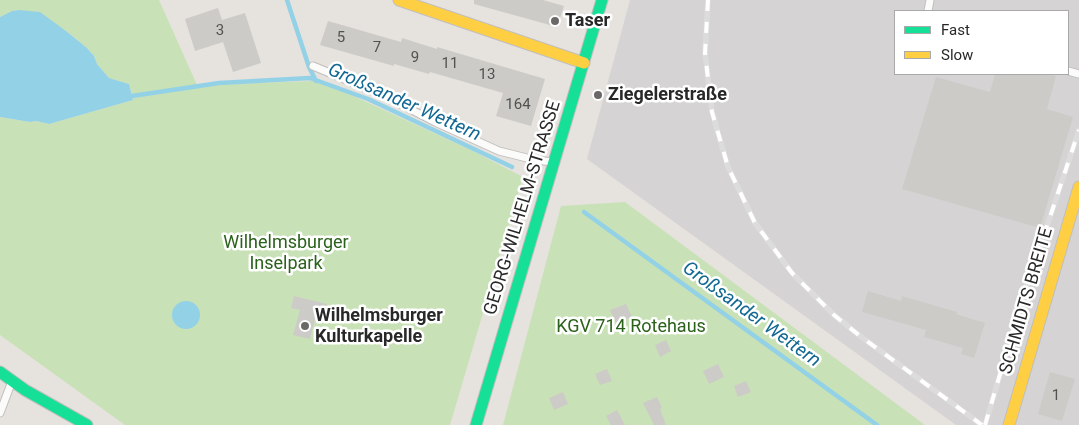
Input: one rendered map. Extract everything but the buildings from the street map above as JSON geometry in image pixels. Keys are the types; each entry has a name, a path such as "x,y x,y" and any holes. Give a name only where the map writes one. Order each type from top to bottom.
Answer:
{"main road":[{"name":"GEORG-WILHELM-STRASSE","path":"476,425 602,0"},
{"path":"404,1 584,63"},
{"name":"SCHMIDTS BREITE","path":"1009,425 1079,186"},
{"path":"0,372 24,390 87,425"},
{"path":"24,390 52,418"}],"lane":[{"path":"313,66 385,96 435,122 500,151 535,160 555,162"},
{"path":"0,413 12,381"}],"shaded area":[{"path":"630,0 1079,0 1079,425 956,425 587,159"}],"green space":[{"name":"Wilhelmsburger Inselpark","path":"0,0 159,0 197,85 312,81 345,92 473,151 523,177 450,425 125,425 0,335 0,117 49,124 133,100 129,84 109,78 87,48 66,31 19,10 0,17"},
{"name":"KGV 714 Rotehaus","path":"625,202 925,425 503,425 561,206"}],"water":[{"path":"19,10 40,12 66,31 87,48 109,78 129,84 133,100 49,124 0,117 0,17"},
{"path":"186,301 196,305 200,315 196,325 186,329 176,325 172,315 176,305"}],"waterway":[{"path":"287,0 309,67 316,81"},
{"name":"Großsander Wettern","path":"132,96 219,83 310,78 368,99 512,167"},
{"name":"Großsander Wettern","path":"584,212 877,425"}],"railway":[{"path":"708,0 705,53 712,112 728,167 755,223 792,273 834,315 982,425"},
{"path":"985,425 1020,307 1079,130"}],"traffic: fast":[{"path":"476,425 602,0"},
{"path":"0,372 25,390 87,425"}],"traffic: slow":[{"path":"399,0 584,63"},
{"path":"1009,425 1079,187"}],"place":[{"name":"Taser","path":"555,21"},
{"name":"Ziegelerstraße","path":"598,95"},
{"name":"Wilhelmsburger Kulturkapelle","path":"305,326"}]}
